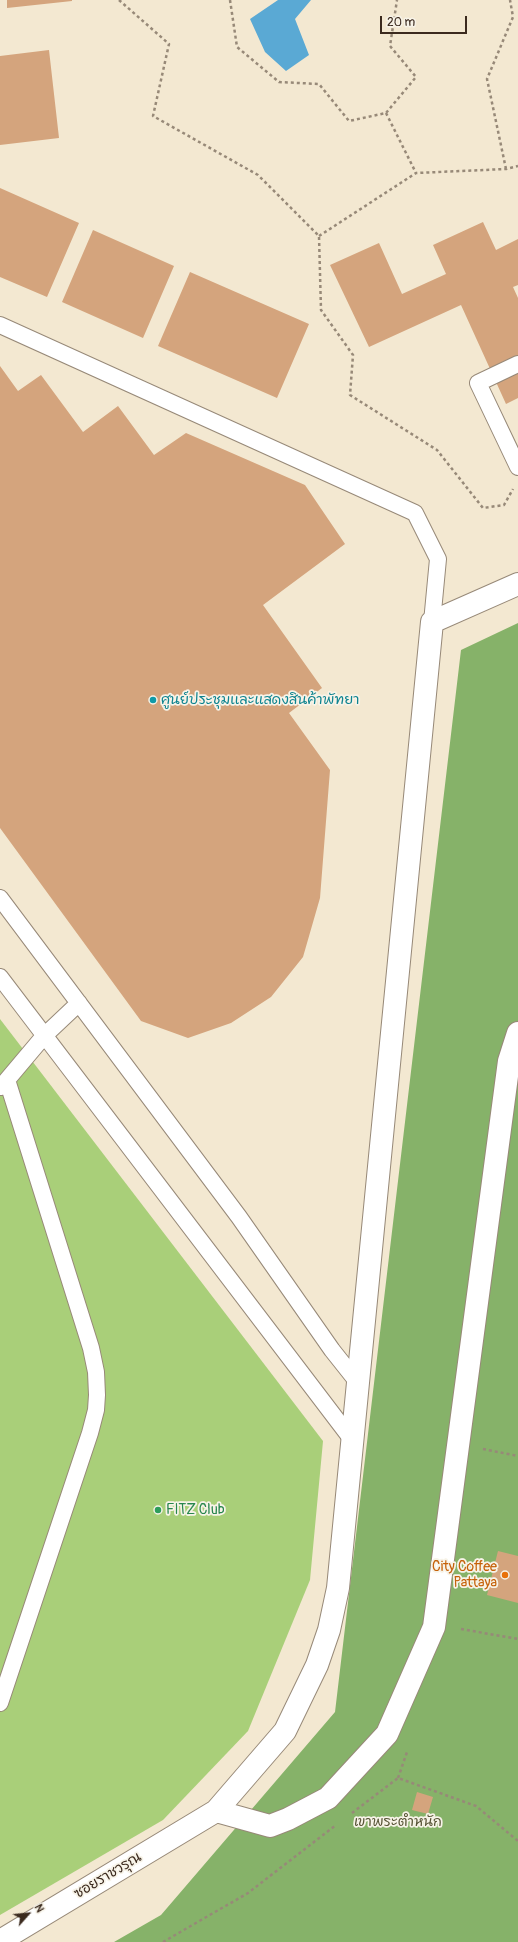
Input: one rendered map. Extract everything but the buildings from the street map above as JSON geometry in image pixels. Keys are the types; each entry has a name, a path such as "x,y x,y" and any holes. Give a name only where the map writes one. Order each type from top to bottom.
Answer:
{"street":[{"path":"432,622 518,584"},
{"name":"ซอยราชวรุณ","path":"0,1941 216,1811 285,1731 317,1666 329,1630 338,1588 359,1384 432,622"},
{"path":"216,1811 270,1826 288,1819 328,1798 387,1734 434,1627 509,1061 518,1033"}],"lane":[{"path":"0,325 415,513 438,559 432,622"},
{"path":"518,364 478,383 518,467"},
{"path":"0,898 239,1217 332,1350 359,1384"},
{"path":"0,977 353,1441"},
{"path":"0,1703 90,1433 96,1410 97,1395 96,1372 91,1348 4,1084 44,1036 79,1003"}],"path":[{"path":"119,0 169,44 153,116 258,175 319,236 321,310 353,355 350,395 437,450 483,508 504,505 515,486"},
{"path":"230,0 237,47 279,82 318,84 349,121 386,113 416,77 390,46 397,0"},
{"path":"506,169 487,79 513,17 510,0"},
{"path":"386,113 416,173"},
{"path":"319,236 416,173 506,169 518,166"},
{"path":"458,1444 518,1456"},
{"path":"460,1629 518,1639"},
{"path":"348,1816 398,1778 408,1749"},
{"path":"398,1778 476,1806 518,1842"},
{"path":"163,1942 248,1893 342,1821"}],"green space":[{"name":"เขาพระตำหนัก","path":"518,623 518,1942 114,1942 161,1915 335,1712 461,650"},
{"name":"FITZ Club","path":"0,1019 323,1441 310,1580 248,1731 163,1820 0,1915"}],"water":[{"path":"278,0 311,0 295,19 309,55 286,71 265,52 250,19"}],"place":[{"name":"ศูนย์ประชุมและแสดงสินค้าพัทยา","path":"153,700"},
{"name":"FITZ Club","path":"158,1510"},
{"name":"City Coffee Pattaya","path":"505,1575"}]}
